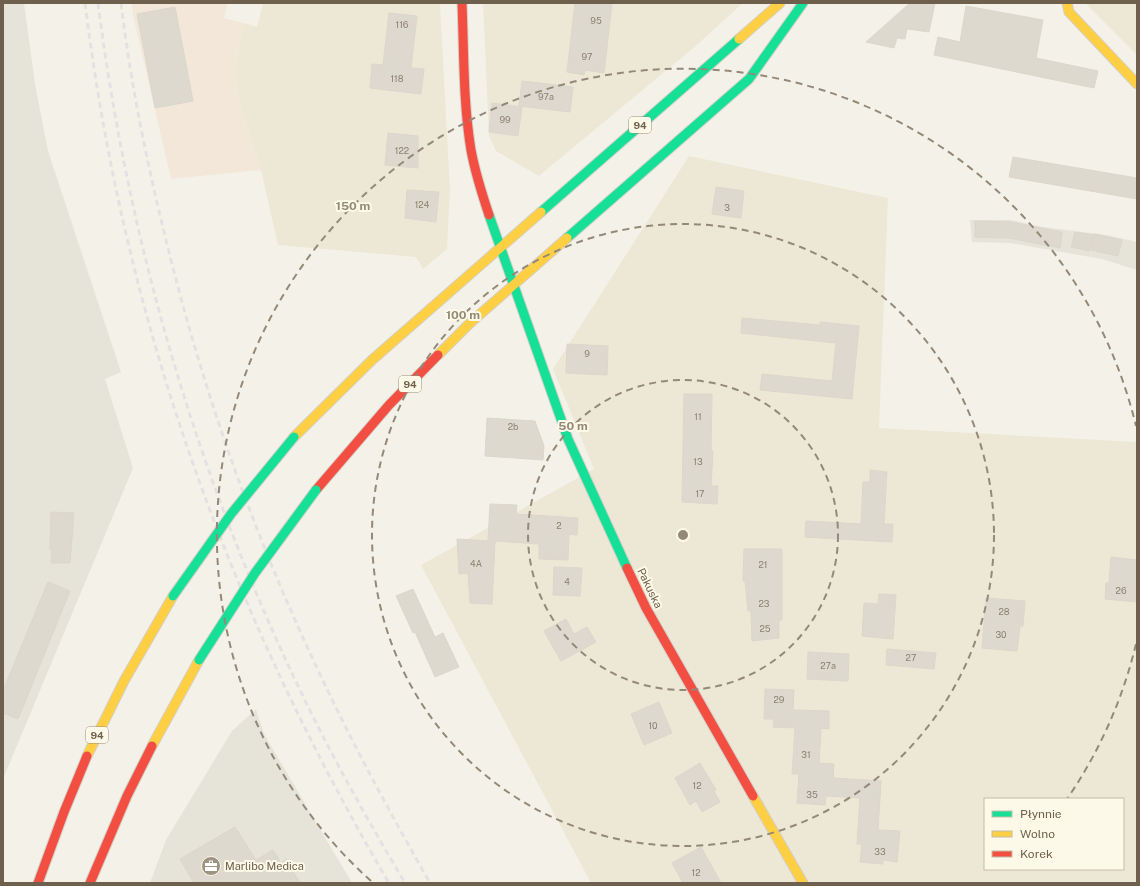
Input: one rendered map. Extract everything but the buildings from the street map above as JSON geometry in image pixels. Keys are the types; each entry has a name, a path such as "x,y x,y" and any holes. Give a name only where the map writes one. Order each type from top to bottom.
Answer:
{"main road":[{"name":"Pakuska","path":"462,3 465,94 471,150 478,181 513,286 568,439 646,608 803,883"},
{"name":"94","path":"38,883 59,822 82,768 110,709 141,650 189,571 233,511 294,437 341,388 445,294 780,3"},
{"name":"94","path":"90,883 126,796 157,735 199,660 254,575 316,490 389,405 470,323 749,79 803,3"},
{"path":"1067,3 1069,12 1137,84"}],"shaded area":[{"path":"3,3 24,3 35,84 48,151 121,372 105,379 133,468 3,779"},
{"path":"132,3 228,3 224,18 244,23 235,72 241,107 261,170 171,179 133,15"},
{"path":"263,3 440,3 450,190 447,249 423,269 416,257 278,245 261,170 241,107 235,72 244,23 257,27"},
{"path":"483,3 743,3 698,44 539,176 496,151 489,136"},
{"path":"1087,3 1137,3 1137,55 1087,5"},
{"path":"689,156 888,198 879,428 1137,442 1137,883 591,883 421,565 594,469 553,369"},
{"path":"970,220 1011,220 1042,227 1107,235 1137,242 1137,270 1102,259 1010,243 972,242"},
{"path":"256,709 264,734 352,883 150,883 166,840 232,731"}],"railway":[{"path":"85,3 103,120 126,235 156,348 191,459 232,567 279,674 331,779 389,883"},
{"path":"98,3 111,92 128,180 148,267 171,354 198,439 228,524 262,607 299,688 350,787 405,883"},
{"path":"121,3 135,96 161,218 182,303 214,410 232,463 273,568 318,670 372,778 430,883"}],"traffic: fast":[{"path":"567,238 749,79 803,3"},
{"path":"541,212 739,39"},
{"path":"489,215 568,439 627,568"},
{"path":"173,596 231,514 294,437"},
{"path":"199,660 255,573 316,490"}],"traffic: slow":[{"path":"739,39 780,3"},
{"path":"1067,3 1069,12 1137,84"},
{"path":"294,437 372,360 541,212"},
{"path":"438,355 470,323 567,238"},
{"path":"87,756 124,681 173,596"},
{"path":"152,746 199,660"},
{"path":"753,796 803,883"}],"traffic: jam":[{"path":"462,3 465,95 468,132 481,191 489,215"},
{"path":"316,490 389,405 438,355"},
{"path":"627,568 646,608 753,796"},
{"path":"90,883 127,796 152,746"},
{"path":"38,883 64,812 87,756"}],"place":[{"name":"Marlibo Medica","path":"211,866"}]}
